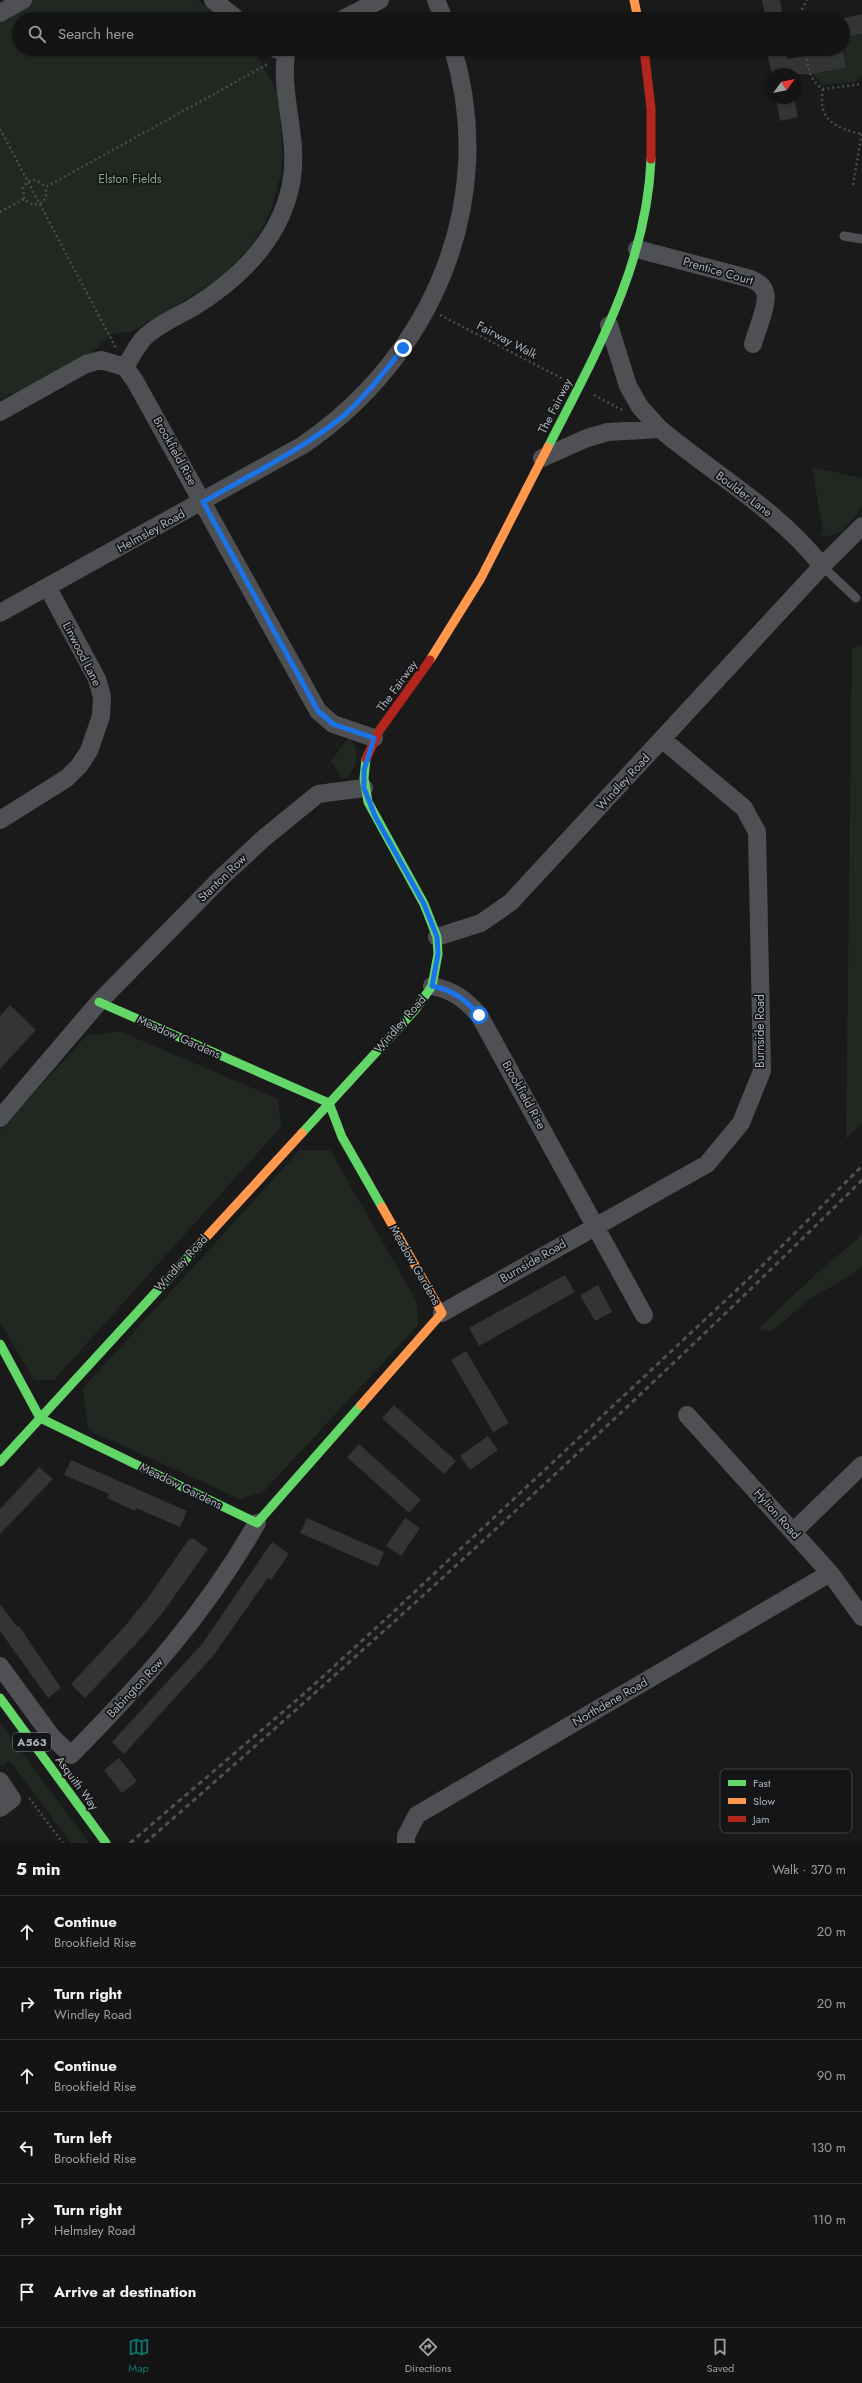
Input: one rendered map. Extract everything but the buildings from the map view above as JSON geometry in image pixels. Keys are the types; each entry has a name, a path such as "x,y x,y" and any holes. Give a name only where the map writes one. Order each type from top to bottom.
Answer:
{"main road":[{"path":"634,0 637,12"},
{"name":"The Fairway","path":"374,738 423,670 470,598 609,325 626,283 637,249 650,182 652,141 651,87 645,56"},
{"path":"374,738 364,770 364,788 375,816 424,904 437,937"},
{"name":"Windley Road","path":"0,1462 415,1010 432,986 438,954 437,937"},
{"name":"Meadow Gardens","path":"40,1418 257,1523 442,1313 342,1138 329,1103 99,1002"},
{"path":"0,1344 40,1418"},
{"name":"Asquith Way","path":"0,1698 106,1843"}],"street":[{"path":"0,13 23,0"},
{"path":"213,0 228,12"},
{"path":"357,12 380,0"},
{"path":"436,0 441,12"},
{"path":"0,412 86,364 101,360 125,367 144,338 214,294 237,276 261,250 273,231 288,197 294,158 292,125 284,71 284,56"},
{"name":"Helmsley Road","path":"0,613 48,588 303,445 343,416 381,376 403,348 427,308 442,277 456,238 465,195 468,156 467,121 462,83 456,56"},
{"name":"Prentice Court","path":"637,249 752,279 761,285 766,293 765,303 753,344"},
{"name":"Boulder Lane","path":"609,325 628,386 640,407 660,429 785,525 822,566"},
{"name":"Brookfield Rise","path":"125,367 135,381 203,502 318,711 333,724 374,738"},
{"path":"542,458 587,438 608,432 660,429"},
{"name":"Windley Road","path":"437,937 481,923 511,902 663,740 822,566 862,526"},
{"name":"Linwood Lane","path":"0,820 67,778 79,766 89,751 101,716 102,697 97,680 48,588"},
{"name":"Burnside Road","path":"442,1313 707,1164 741,1123 762,1071 756,832 744,808 663,740"},
{"name":"Stanton Row","path":"99,1002 223,876 307,802 318,794 331,791 364,788"},
{"name":"Brookfield Rise","path":"432,986 446,988 466,1000 479,1015 644,1315"},
{"path":"0,1118 99,1002"},
{"name":"Hylion Road","path":"687,1415 830,1573 862,1617"},
{"path":"793,1532 862,1465"},
{"name":"Babington Row","path":"0,1666 52,1737 71,1755 148,1676 180,1638 233,1565 257,1523"},
{"name":"Northdene Road","path":"406,1843 406,1836 417,1815 830,1573"},
{"path":"0,1781 12,1799 0,1808"}],"lane":[{"path":"844,236 862,239"},
{"path":"822,566 856,598"}],"path":[{"path":"801,12 807,0"},
{"path":"46,187 275,56"},
{"path":"806,56 809,73 818,86 823,89 862,84"},
{"path":"823,89 822,110 824,115 838,126 862,133 853,185"},
{"path":"0,129 41,203 125,367"},
{"path":"24,199 23,187 28,181 36,180 46,187"},
{"path":"24,199 33,205 41,203 46,198 46,187"},
{"path":"0,212 24,199"},
{"name":"Fairway Walk","path":"427,308 626,412"},
{"path":"36,1807 62,1843"}],"green space":[{"name":"Elston Fields","path":"33,0 197,0 215,12 12,12 12,56 257,56 275,87 279,104 283,157 281,174 272,206 263,227 250,247 223,276 133,331 111,335 91,353 20,391 0,399 0,18"},
{"path":"858,32 858,35 862,34 862,75 855,82 822,85 813,74 846,68 845,56 850,56 850,35"},
{"path":"812,467 862,478 862,507 839,533 826,536 818,535 823,531"},
{"path":"862,645 862,1123 846,1139 852,648"},
{"path":"350,739 356,748 357,754 355,765 353,770 346,778 342,778 331,761 346,741"},
{"path":"119,1031 278,1099 281,1127 54,1380 34,1380 0,1323 0,1130 86,1036"},
{"path":"300,1150 330,1150 417,1302 418,1325 263,1492 240,1499 88,1430 83,1388"},
{"path":"862,1231 862,1266 852,1275 811,1298 771,1332 758,1329 817,1273 857,1239"},
{"path":"0,1723 89,1843 71,1843 10,1761 2,1766 0,1763"}],"railway":[{"path":"130,1843 306,1692 389,1616 760,1268 862,1166"},
{"path":"145,1843 419,1600 509,1517 687,1350 862,1180"}],"traffic: fast":[{"path":"548,447 600,343 616,308 629,272 640,236 647,198 651,159"},
{"path":"302,1133 415,1010 432,986 438,954 437,937 424,904 368,802 364,778 366,759"},
{"path":"99,1002 329,1103 342,1137 382,1207"},
{"path":"0,1462 200,1244"},
{"path":"0,1344 40,1418 257,1523 361,1405"},
{"path":"0,1698 106,1843"}],"traffic: slow":[{"path":"634,0 637,12"},
{"path":"430,660 481,578 548,447"},
{"path":"200,1244 302,1133"},
{"path":"361,1405 442,1313 382,1207"}],"traffic: jam":[{"path":"645,56 651,108 651,159"},
{"path":"366,759 379,731 430,660"}],"route":[{"path":"403,348 361,399 324,431 303,445 203,502 318,711 324,718 333,724 374,738 364,770 364,788 368,802 375,816 424,904 437,937 438,954 432,986 446,988 466,1000 479,1015"}]}
